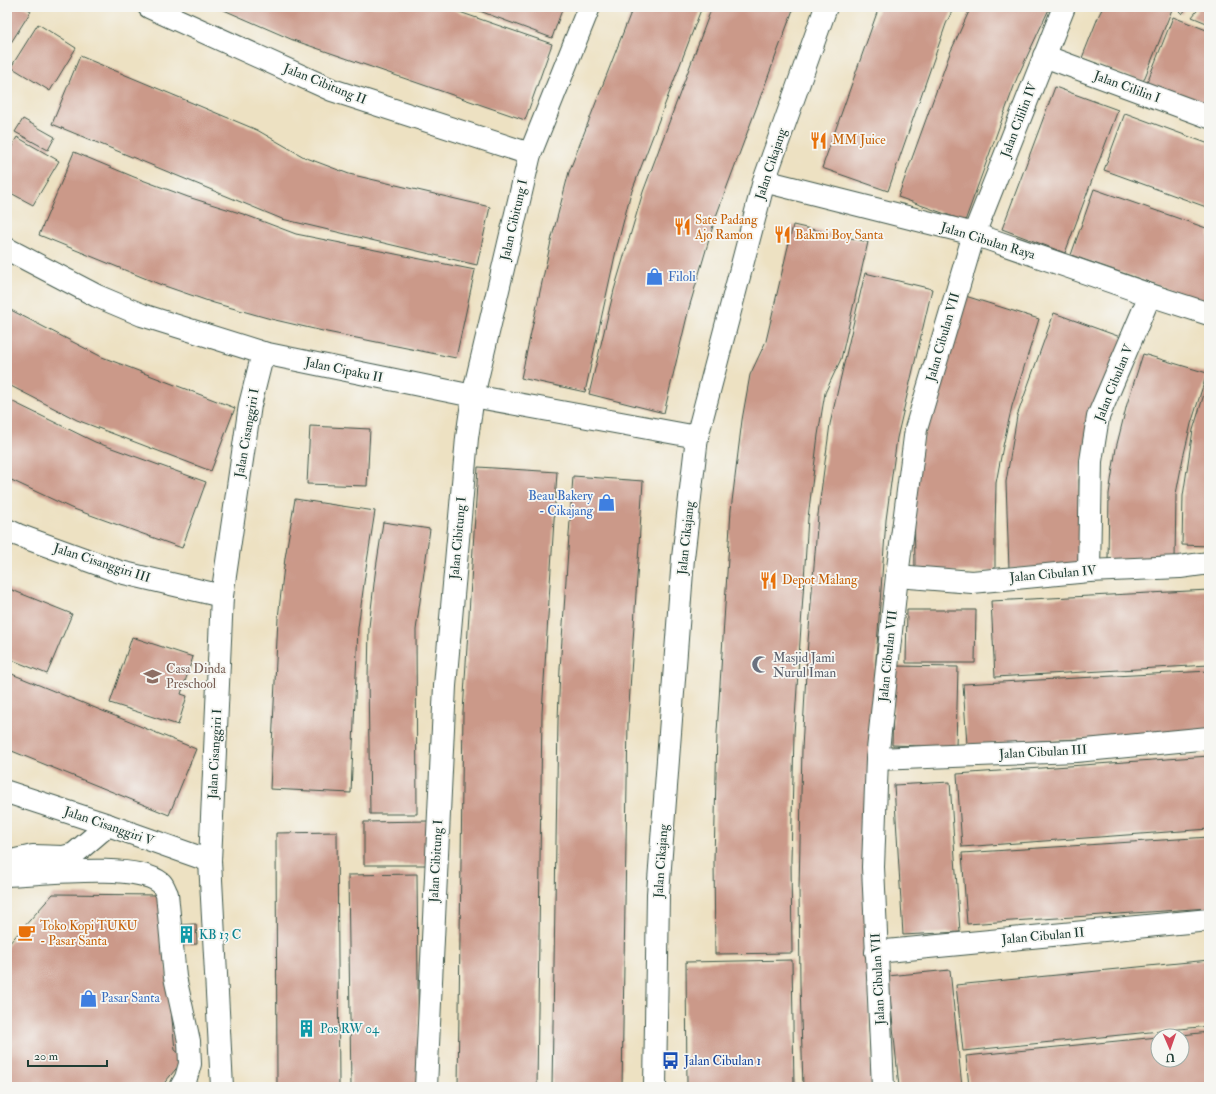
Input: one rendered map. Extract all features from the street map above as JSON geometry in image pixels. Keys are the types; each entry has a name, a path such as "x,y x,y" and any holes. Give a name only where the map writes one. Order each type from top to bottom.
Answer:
{"street":[{"name":"Jalan Cibitung II","path":"149,7 332,90 530,154"},
{"name":"Jalan Cibitung I","path":"426,1087 445,686 467,438 473,396 530,154 589,7"},
{"name":"Jalan Cikajang","path":"655,1087 658,894 683,558 697,437 764,180 826,7"},
{"name":"Jalan Cililin IV","path":"974,234 1064,7"},
{"name":"Jalan Cililin I","path":"1044,56 1209,117"},
{"name":"Jalan Cibulan Raya","path":"764,180 974,234 1209,314"},
{"name":"Jalan Cibulan VII","path":"883,1087 873,867 877,759 897,576 916,429 974,234"},
{"name":"Jalan Cipaku II","path":"7,249 97,296 142,315 263,353 473,396 697,437"},
{"name":"Jalan Cibulan V","path":"1089,571 1091,461 1098,417 1150,295"},
{"name":"Jalan Cisanggiri I","path":"222,1081 210,861 222,596 250,405 263,353"},
{"name":"Jalan Cisanggiri III","path":"7,530 120,572 222,596"},
{"name":"Jalan Cibulan IV","path":"897,576 972,582 1089,571 1180,567 1209,563"},
{"name":"Jalan Cibulan III","path":"877,759 1076,751 1209,738"},
{"name":"Jalan Cisanggiri V","path":"7,792 108,825 210,861"},
{"path":"7,862 33,856 63,857 74,854 108,825"},
{"path":"7,876 92,871 122,871 148,877 162,884 167,894 175,977 189,1041 190,1064 184,1082 222,1081"},
{"name":"Jalan Cibulan II","path":"876,952 1209,920"}],"building":[{"path":"7,7 25,7 31,11 7,49"},
{"path":"217,7 445,7 552,44 525,120 293,40"},
{"path":"469,7 563,7 552,38"},
{"path":"633,7 702,7 630,196 616,251 585,392 521,378 552,237 569,172"},
{"path":"712,7 794,7 715,219 689,308 664,413 589,394 614,290 643,192"},
{"path":"879,7 954,7 946,24 888,191 822,168"},
{"path":"971,7 1050,7 1017,78 965,221 898,197 950,53"},
{"path":"1103,7 1173,7 1143,82 1082,58"},
{"path":"1175,7 1188,7 1182,14"},
{"path":"1200,7 1209,7 1209,24 1192,17"},
{"path":"1173,17 1209,31 1209,110 1146,85"},
{"path":"38,24 76,48 50,91 11,67"},
{"path":"80,56 257,130 304,157 349,174 490,207 477,265 282,219 52,124"},
{"path":"1055,87 1118,110 1065,253 1002,229"},
{"path":"1125,113 1209,144 1209,208 1104,170"},
{"path":"23,119 55,137 48,150 15,132"},
{"path":"17,137 59,161 33,205 7,191 7,155"},
{"path":"74,152 134,177 188,197 243,214 296,234 475,270 456,358 327,332 271,319 214,303 159,284 39,235"},
{"path":"1094,189 1209,229 1209,303 1071,255"},
{"path":"793,225 868,242 841,359 825,393 818,435 808,518 794,734 791,860 792,953 715,954 714,861 717,732 731,510 742,420 750,375 766,341"},
{"path":"865,273 932,289 897,438 886,520 871,753 869,1025 872,1087 803,1087 799,889 802,749 807,654 818,515 830,424"},
{"path":"959,294 1039,319 1012,406 996,483 995,571 915,572 914,476"},
{"path":"7,308 102,357 235,408 211,471 77,420 7,384"},
{"path":"1054,313 1123,338 1088,433 1079,480 1080,566 1009,569 1006,482 1017,416"},
{"path":"1143,354 1207,373 1191,424 1176,494 1175,560 1108,560 1109,494 1116,448 1127,404"},
{"path":"1209,378 1209,546 1182,545 1183,496 1193,430"},
{"path":"7,399 95,442 206,482 182,548 71,508 7,478"},
{"path":"310,426 370,429 367,486 307,484"},
{"path":"478,467 557,472 542,713 537,1087 458,1087 463,712"},
{"path":"573,476 643,481 628,722 622,1087 552,1087 558,720"},
{"path":"295,499 375,511 358,628 351,793 270,789 278,618 285,558"},
{"path":"383,522 430,529 416,630 417,814 370,814 368,678 369,627"},
{"path":"7,588 72,614 47,674 7,658"},
{"path":"1209,590 1209,665 995,677 991,601"},
{"path":"907,610 976,610 975,663 906,663"},
{"name":"Casa Dinda Preschool","path":"132,637 193,657 181,694 187,696 178,725 110,703"},
{"path":"894,666 958,667 956,747 892,745"},
{"path":"1209,671 1209,732 967,745 963,684"},
{"path":"7,672 196,749 169,815 7,749"},
{"path":"1209,756 1209,829 962,847 957,774"},
{"path":"950,782 960,932 903,935 894,785"},
{"path":"429,821 429,865 364,865 364,822"},
{"path":"337,832 339,1087 277,1087 276,833"},
{"path":"1209,837 1209,908 967,924 962,853"},
{"path":"417,874 419,1087 351,1087 348,875"},
{"name":"Pasar Santa","path":"53,894 160,895 175,1050 185,1058 161,1087 7,1087 7,946"},
{"name":"KB 13 C","path":"196,924 197,944 176,945 176,925"},
{"path":"792,960 794,1087 687,1087 686,962"},
{"path":"1209,960 1209,1026 1189,1028 1150,1028 1150,1032 963,1051 956,985"},
{"path":"950,970 962,1087 899,1087 888,976"},
{"path":"1209,1032 1209,1087 969,1087 966,1056 1150,1038 1150,1068 1190,1068 1190,1034"}],"place":[{"name":"MM Juice","path":"819,140"},
{"name":"Sate Padang Ajo Ramon","path":"682,227"},
{"name":"Bakmi Boy Santa","path":"782,235"},
{"name":"Filoli","path":"655,277"},
{"name":"Beau Bakery - Cikajang","path":"606,503"},
{"name":"Depot Malang","path":"769,580"},
{"name":"Masjid Jami Nurul Iman","path":"760,665"},
{"name":"Casa Dinda Preschool","path":"153,676"},
{"name":"Toko Kopi TUKU - Pasar Santa","path":"27,933"},
{"name":"KB 13 C","path":"186,935"},
{"name":"Pasar Santa","path":"88,998"},
{"name":"Pos RW 04","path":"307,1029"},
{"name":"Jalan Cibulan 1","path":"671,1061"}]}
